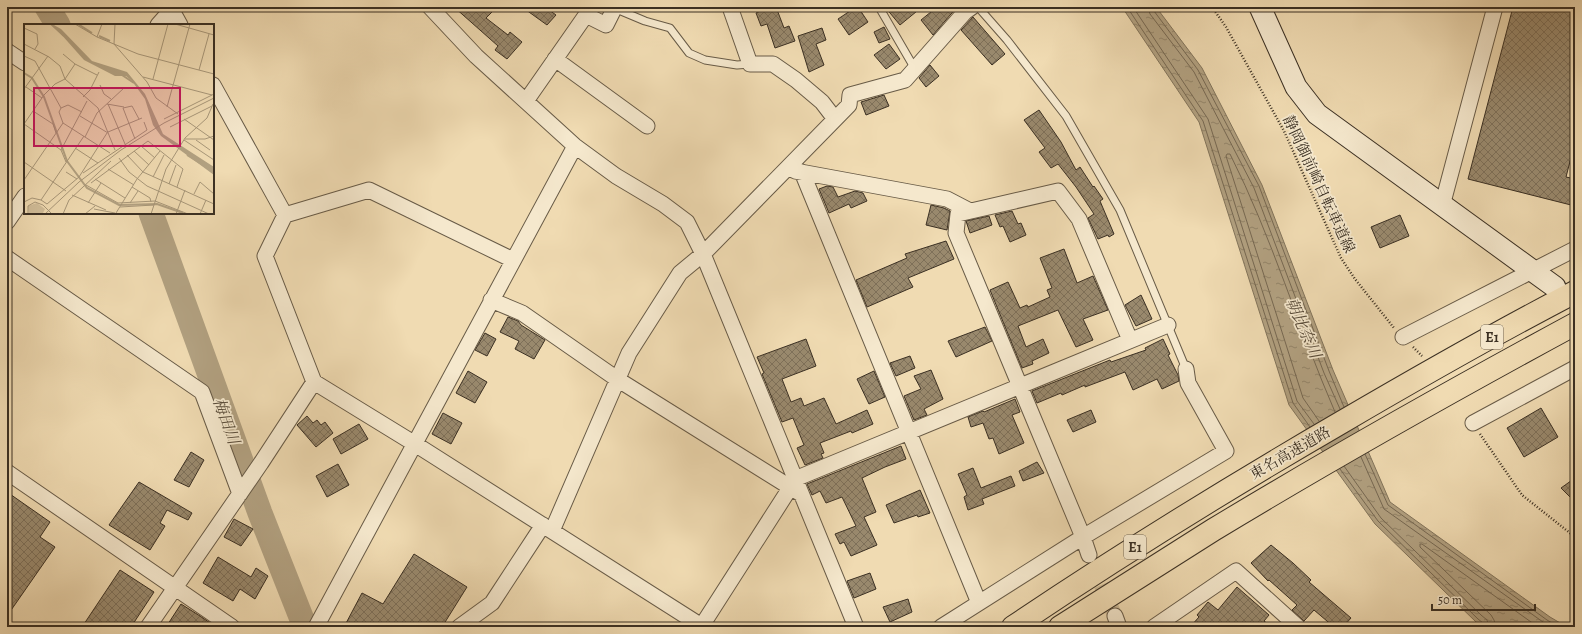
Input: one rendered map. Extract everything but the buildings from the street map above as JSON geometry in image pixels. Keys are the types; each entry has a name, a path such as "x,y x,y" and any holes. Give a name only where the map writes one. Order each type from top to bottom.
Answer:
{"highway":[{"name":"東名高速道路","path":"1013,627 1185,515 1565,290"},
{"name":"東名高速道路","path":"1060,627 1205,535 1277,492 1426,405 1575,324"}],"street":[{"path":"430,7 476,56 575,146 616,176 663,204 687,222 703,254 795,487 856,627"},
{"path":"526,101 586,15 606,25 615,7"},
{"path":"730,7 750,64 773,64 796,80 822,102 835,119"},
{"path":"459,627 492,603 547,528 629,353 680,273 703,254 849,105 850,95 905,80 965,12 972,7"},
{"path":"1260,7 1296,87 1317,114 1532,270 1565,290"},
{"path":"1442,206 1495,7"},
{"path":"159,24 172,8 180,24"},
{"path":"7,51 24,62"},
{"path":"555,59 647,126"},
{"path":"214,87 285,215"},
{"path":"318,624 575,146"},
{"path":"786,169 947,199 970,211"},
{"path":"802,172 979,603"},
{"path":"513,260 369,190 285,215 265,256 314,382 415,444 702,627 795,487 908,433 1020,385 1168,325"},
{"path":"1088,555 1083,537 956,233 958,214 1058,191 1079,219 1130,340"},
{"path":"7,222 24,197"},
{"path":"1403,337 1575,248"},
{"path":"7,258 202,392 240,494"},
{"path":"491,300 522,314 618,379 795,487"},
{"path":"1473,423 1575,368"},
{"path":"941,627 1083,537 1226,452 1188,383 1186,369"},
{"path":"148,627 240,494 314,382"},
{"path":"7,472 232,627"},
{"path":"1154,627 1236,571 1298,627"}],"lane":[{"path":"615,7 645,21 670,28 689,53 705,60 737,65 750,64"},
{"path":"879,7 915,69"},
{"path":"978,7 1007,40 1066,116 1120,210 1186,369"}],"path":[{"name":"静岡御前崎自転車道線","path":"1212,7 1226,27 1284,131 1341,258 1355,279 1403,337 1424,358"},
{"path":"1473,423 1522,495 1575,537"}],"water":[{"name":"朝比奈川","path":"1122,7 1156,7 1202,68 1262,185 1333,370 1390,502 1550,617 1567,627 1483,627 1476,622 1375,524 1289,405 1199,122"}],"waterway":[{"name":"梅田川","path":"47,7 57,24"},
{"name":"梅田川","path":"151,214 260,513 305,627"}],"tunnel":[{"path":"1092,564 1115,616"}]}
